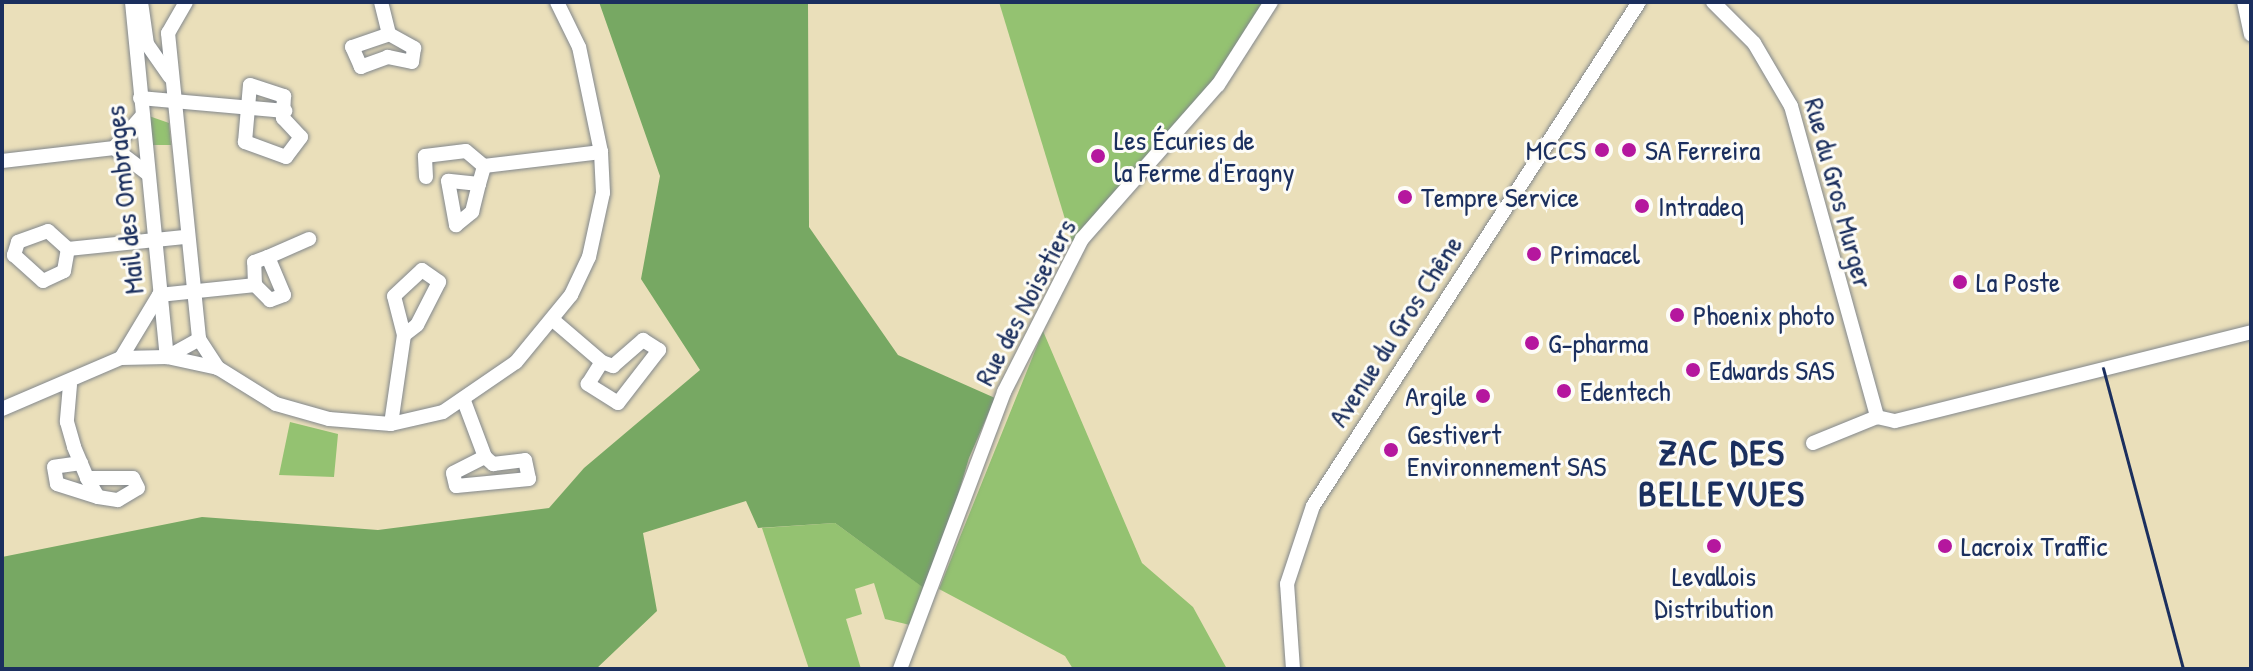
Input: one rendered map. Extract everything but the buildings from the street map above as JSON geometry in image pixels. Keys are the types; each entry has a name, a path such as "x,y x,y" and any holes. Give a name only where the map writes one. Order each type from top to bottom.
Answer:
{"street":[{"name":"Mail des Ombrages","path":"132,2 153,240 167,357"},
{"path":"141,2 147,44 170,77"},
{"name":"Mail des Ombrages","path":"186,2 168,33 170,77 189,292 199,339 218,368"},
{"path":"381,2 389,34"},
{"path":"2,409 70,385 121,358 167,357 218,368 297,413 391,424 424,420 464,401 516,362 553,320 598,232 601,152 579,47 557,2"},
{"name":"Rue des Noisetiers","path":"900,669 1004,392 1082,239 1218,85 1271,2"},
{"name":"Avenue du Gros Chêne","path":"1293,669 1287,584 1313,506 1639,2"},
{"name":"Rue du Gros Murger","path":"1713,2 1754,43 1791,106 1877,417"},
{"path":"2244,2 2251,34"},
{"path":"140,98 246,104 285,111 301,137 286,157 245,142 246,104"},
{"path":"2,161 114,148 142,116"},
{"path":"114,148 148,174"},
{"path":"426,177 425,156 466,151 484,166 601,152"},
{"path":"479,184 484,166"},
{"path":"68,249 184,237"},
{"path":"268,257 284,295 270,300 255,285 254,262 309,239"},
{"path":"121,358 159,295 255,285"},
{"path":"553,320 602,362 613,366 643,340 659,350 618,403 588,384 602,362"},
{"path":"1813,443 1877,417 1895,421 2251,332"},
{"path":"391,424 404,335"},
{"path":"167,357 199,339"},
{"path":"70,385 67,422 87,478 98,497"},
{"path":"43,396 67,422"},
{"path":"464,401 485,457 493,464 525,460 529,479 456,486 453,473 485,457"},
{"path":"81,463 54,467 57,484 118,500 138,488 133,478 87,478"}],"green space":[{"path":"599,2 808,2 809,227 898,355 995,398 969,458 929,592 835,523 758,528 746,501 643,533 657,611 596,669 2,669 2,557 202,517 378,530 549,508 584,468 700,370 641,279 660,176"},
{"name":"Les Écuries de la Ferme d'Eragny","path":"999,2 1263,2 1217,81 1072,242"},
{"path":"146,115 169,123 171,145 149,145"},
{"path":"1043,331 1142,563 1193,607 1227,669 1073,669 1065,656 939,589"},
{"path":"290,422 338,434 334,477 279,475"},
{"path":"835,523 924,588 910,625 885,619 874,583 855,589 862,614 846,619 861,669 809,669 762,528"}],"railway":[{"path":"2103,368 2183,669"}],"place":[{"name":"MCCS","path":"1602,150"},
{"name":"SA Ferreira","path":"1629,150"},
{"name":"Les Écuries de la Ferme d'Eragny","path":"1098,156"},
{"name":"Tempre Service","path":"1405,197"},
{"name":"Intradeq","path":"1642,206"},
{"name":"Primacel","path":"1534,254"},
{"name":"La Poste","path":"1960,282"},
{"name":"Phoenix photo","path":"1677,315"},
{"name":"G-pharma","path":"1532,343"},
{"name":"Edwards SAS","path":"1693,370"},
{"name":"Edentech","path":"1564,391"},
{"name":"Argile","path":"1483,396"},
{"name":"Gestivert Environnement SAS","path":"1391,450"},
{"name":"Levallois Distribution","path":"1714,546"},
{"name":"Lacroix Traffic","path":"1945,546"}],"district":[{"name":"ZAC DES BELLEVUES","path":"1722,472"}]}
